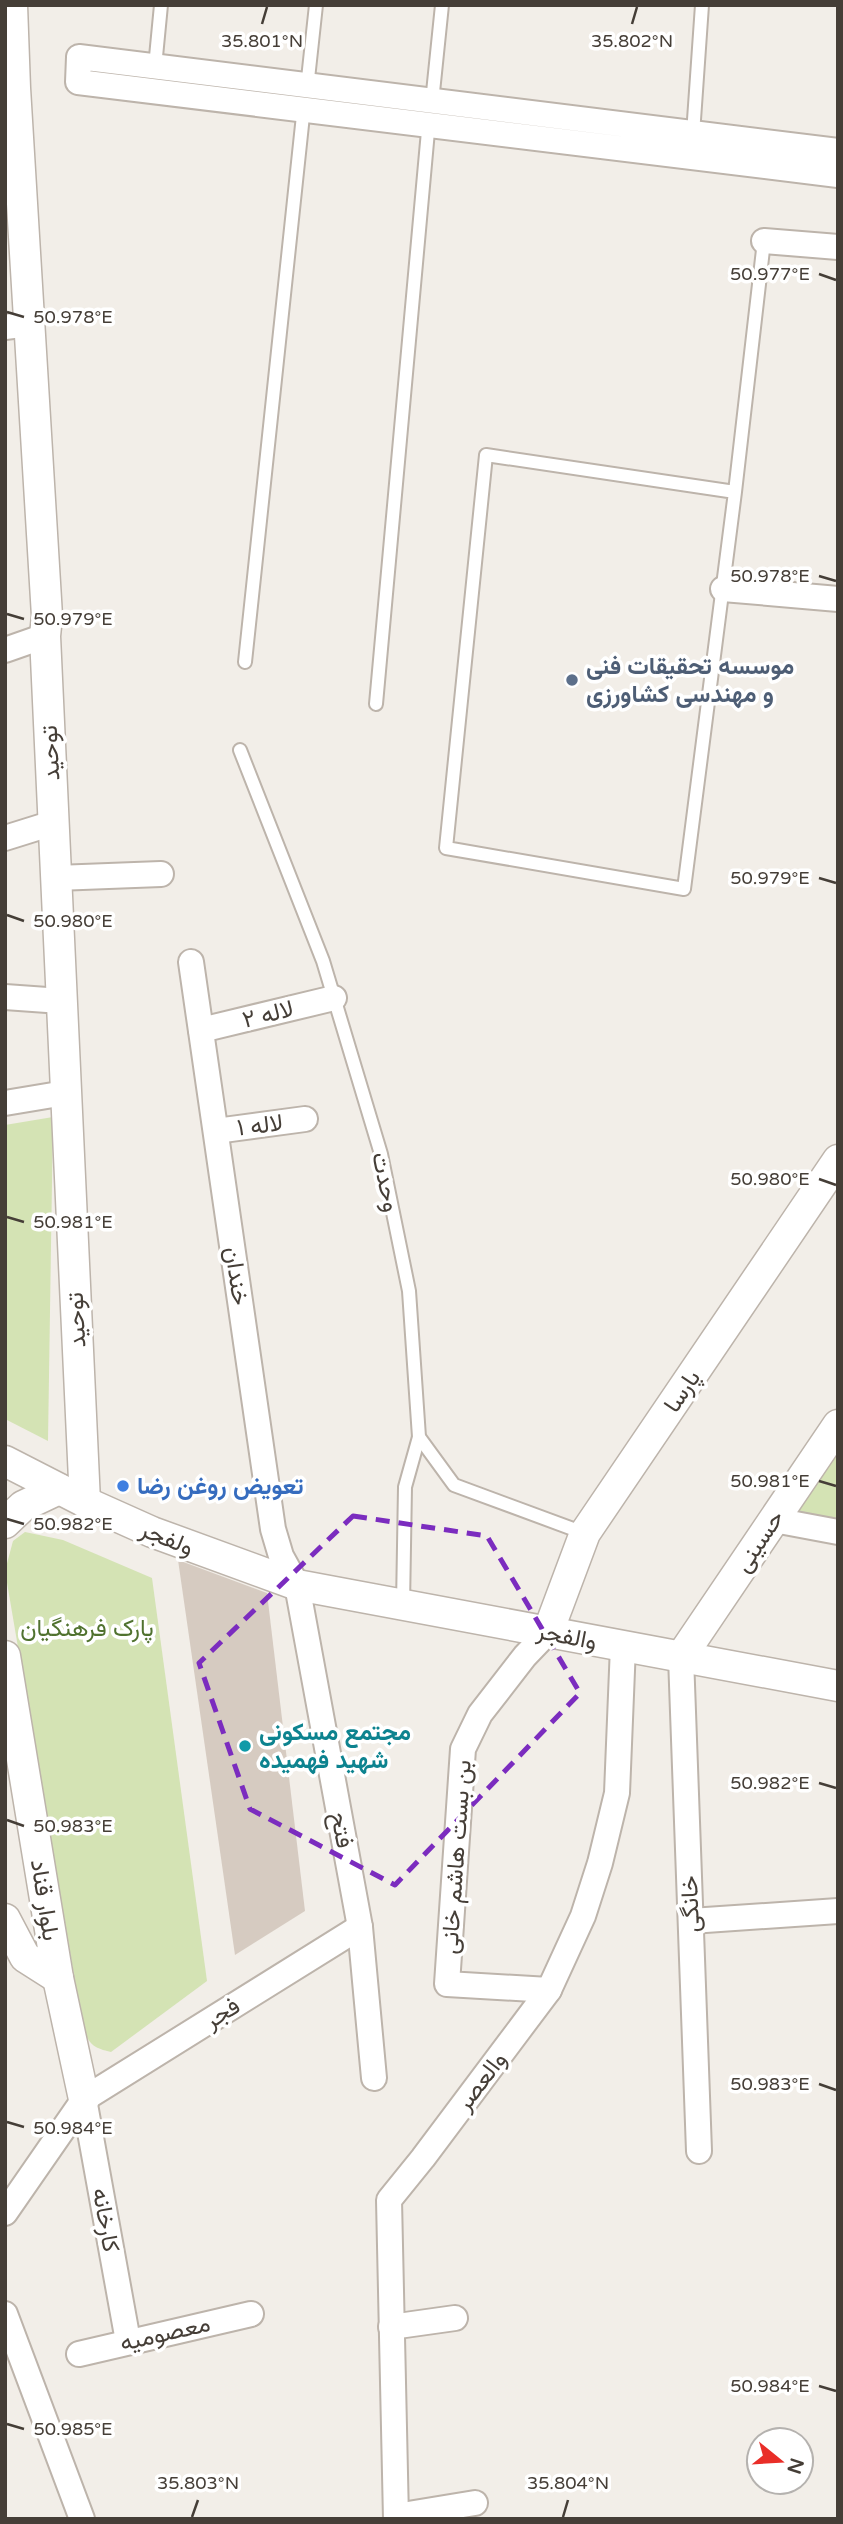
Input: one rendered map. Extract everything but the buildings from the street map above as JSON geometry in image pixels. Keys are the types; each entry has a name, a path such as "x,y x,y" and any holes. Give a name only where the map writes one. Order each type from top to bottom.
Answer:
{"street":[{"name":"توحید","path":"12,5 10,89 17,326 47,616 45,636 65,1093 72,1495"},
{"path":"305,97 155,67 79,57 78,82 305,97 430,113 838,175"},
{"path":"430,113 693,134 838,152"},
{"path":"764,241 838,247"},
{"path":"723,589 838,599"},
{"path":"5,650 45,636"},
{"path":"5,838 53,822"},
{"path":"56,878 161,874"},
{"name":"خندان","path":"191,962 273,1529 281,1556 297,1585"},
{"path":"5,997 61,1001"},
{"name":"لاله ۲","path":"201,1030 334,998"},
{"path":"5,1103 65,1093"},
{"name":"لاله ۱","path":"216,1131 305,1119"},
{"name":"پارسا","path":"548,1632 585,1534 838,1160"},
{"name":"حسینی","path":"681,1657 838,1425"},
{"name":"ولفجر","path":"5,1461 186,1547 297,1585"},
{"path":"5,1523 23,1506 72,1495"},
{"path":"774,1520 838,1532"},
{"name":"والفجر","path":"297,1585 838,1686"},
{"name":"فتح","path":"297,1585 360,1927 374,2078"},
{"name":"بن بست هاشم خانی","path":"548,1632 525,1656 480,1714 463,1749 447,1983 549,1990"},
{"name":"والعصر","path":"396,2517 389,2200 549,1990 583,1916 600,1863 617,1793 622,1646"},
{"name":"بلوار قناد","path":"5,1656 58,1978 84,2099"},
{"name":"خانگی","path":"681,1657 699,2151"},
{"path":"691,1921 838,1911"},
{"name":"بلوار قناد","path":"5,1919 25,1957 58,1978"},
{"name":"فجر","path":"84,2099 360,1927"},
{"path":"5,2213 84,2099"},
{"name":"کارخانه","path":"84,2099 128,2341"},
{"path":"5,2314 82,2519"},
{"name":"معصومیه","path":"79,2354 251,2314"},
{"path":"391,2327 455,2318"},
{"path":"396,2517 475,2503"}],"lane":[{"path":"155,67 161,5"},
{"path":"245,662 316,5"},
{"path":"376,704 442,5"},
{"path":"693,134 702,5"},
{"path":"735,492 486,456 446,848 684,888 735,492 764,241"},
{"name":"وحدت","path":"240,750 323,961 381,1154 409,1291 419,1437"},
{"path":"419,1437 454,1485 585,1534"},
{"path":"403,1605 405,1487 419,1437"}],"highlighted area":[{"path":"353,1516 487,1536 580,1693 395,1885 250,1809 199,1663"}],"green space":[{"path":"53,1117 48,1441 5,1419 5,1125"},
{"path":"838,1447 838,1521 794,1512"},
{"name":"پارک فرهنگیان","path":"25,1532 63,1540 152,1578 207,1981 111,2052 92,2044 83,2028 5,1571 13,1541"}],"place":[{"name":"موسسه تحقیقات فنی و مهندسی کشاورزی","path":"572,680"},
{"name":"تعویض روغن رضا","path":"123,1486"},
{"name":"مجتمع مسکونی شهید فهمیده","path":"245,1746"}]}
